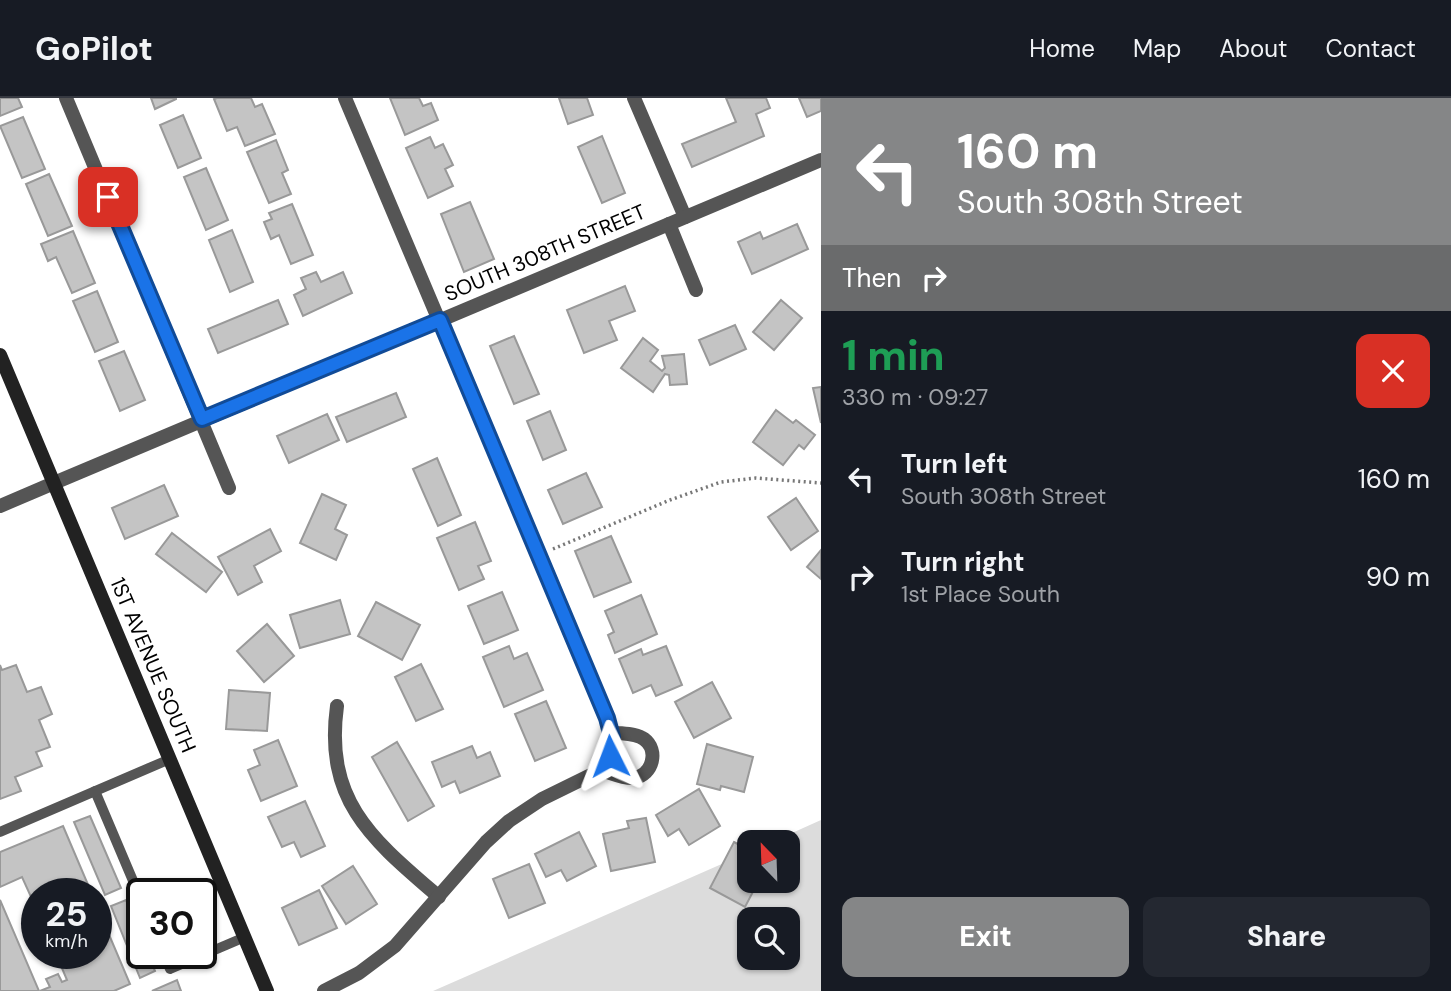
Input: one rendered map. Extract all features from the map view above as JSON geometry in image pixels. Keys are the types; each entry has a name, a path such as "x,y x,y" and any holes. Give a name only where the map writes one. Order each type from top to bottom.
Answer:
{"main road":[{"name":"1ST AVENUE SOUTH","path":"0,355 267,991"}],"street":[{"path":"66,98 229,488"},
{"path":"324,991 359,973 406,935 486,842 514,817 552,793 590,778 601,770 611,750 611,732 345,98"},
{"path":"634,98 685,217"},
{"name":"SOUTH 308TH STREET","path":"0,506 821,160"},
{"path":"669,224 696,290"},
{"path":"337,706 333,733 334,755 341,783 351,804 384,849 439,897"},
{"path":"601,770 635,778 647,772 653,759 650,746 641,737 611,732"}],"lane":[{"path":"0,832 170,759"},
{"path":"94,791 132,878"},
{"path":"217,949 245,937"}],"path":[{"path":"538,555 670,499 721,482 756,478 821,483"}],"shaded area":[{"path":"821,820 821,991 433,991 737,857 737,893 800,893 799,830"}],"building":[{"path":"0,98 18,98 22,107 0,116"},
{"path":"151,98 176,98 176,99 155,109"},
{"path":"251,98 255,107 262,104 275,134 245,146 237,127 227,131 214,99"},
{"path":"390,98 419,98 423,106 431,103 438,120 405,135"},
{"path":"559,98 587,98 593,115 568,124"},
{"path":"726,98 766,98 770,108 756,114 764,136 692,167 682,144 736,122"},
{"path":"799,98 821,98 821,111 807,117"},
{"path":"183,115 201,158 178,168 160,125"},
{"path":"23,117 45,169 22,178 0,126"},
{"path":"602,136 625,193 602,203 578,147"},
{"path":"430,137 435,148 443,144 453,165 445,169 453,186 428,198 406,148"},
{"path":"276,140 288,170 282,173 291,194 269,203 247,152"},
{"path":"206,168 228,220 206,230 184,177"},
{"path":"49,174 72,226 48,236 26,184"},
{"path":"470,202 494,259 464,272 441,214"},
{"path":"292,204 313,255 291,264 279,235 271,239 264,222 272,219 269,213"},
{"path":"797,224 808,249 752,274 738,242 760,232 763,239"},
{"path":"232,230 253,282 230,292 209,240"},
{"path":"73,231 95,283 72,293 56,257 48,261 41,244"},
{"path":"316,272 321,282 343,272 352,293 303,316 294,295 306,289 301,278"},
{"path":"625,286 635,311 609,321 617,340 584,353 567,310"},
{"path":"97,291 118,342 95,352 73,301"},
{"path":"278,300 288,324 218,353 208,329"},
{"path":"781,300 802,318 774,350 753,332"},
{"path":"735,325 746,349 710,365 699,340"},
{"path":"514,336 539,394 514,404 490,346"},
{"path":"643,338 658,350 650,361 662,371 665,368 662,356 684,354 687,384 670,385 669,375 665,374 653,392 621,368"},
{"path":"124,351 145,400 120,411 99,361"},
{"path":"821,387 821,423 813,388"},
{"path":"396,393 406,417 347,442 336,417"},
{"path":"776,410 793,423 796,420 815,435 804,449 799,445 783,465 753,442"},
{"path":"550,411 566,450 543,460 527,421"},
{"path":"327,414 339,440 289,463 277,436"},
{"path":"437,458 461,515 438,526 413,469"},
{"path":"586,473 602,507 563,524 548,490"},
{"path":"164,485 178,516 125,539 112,508"},
{"path":"322,494 346,505 335,529 347,535 336,560 300,543"},
{"path":"796,498 818,531 791,550 768,517"},
{"path":"475,522 491,561 478,566 484,579 459,590 437,538"},
{"path":"270,529 281,551 254,566 262,582 238,595 218,557"},
{"path":"172,533 222,572 206,592 156,554"},
{"path":"611,536 631,582 594,597 575,551"},
{"path":"821,550 821,579 807,567"},
{"path":"502,592 518,630 484,644 468,606"},
{"path":"641,595 657,634 615,653 608,635 614,632 605,611"},
{"path":"340,600 350,634 300,648 290,615"},
{"path":"376,602 420,625 402,660 358,636"},
{"path":"267,624 294,656 264,682 237,651"},
{"path":"509,646 514,659 527,653 543,690 504,707 483,657"},
{"path":"666,646 682,685 656,696 651,685 633,693 619,659 641,649 643,655"},
{"path":"421,664 443,709 416,721 395,677"},
{"path":"0,665 2,670 16,665 27,692 41,687 52,714 39,720 50,747 36,752 42,766 15,777 21,791 0,799"},
{"path":"712,682 731,718 694,738 675,702"},
{"path":"229,690 270,693 267,731 226,729"},
{"path":"546,701 566,748 535,761 515,714"},
{"path":"278,740 297,786 261,801 248,770 260,765 254,750"},
{"path":"397,742 434,806 408,821 372,757"},
{"path":"707,744 753,757 744,792 697,784"},
{"path":"472,746 477,758 490,752 500,776 460,793 455,781 442,787 432,762"},
{"path":"699,789 720,826 689,845 679,829 668,836 656,815"},
{"path":"305,801 325,846 301,857 294,842 282,847 268,817"},
{"path":"90,816 121,888 112,892 112,878 98,878 74,822"},
{"path":"646,818 655,862 611,871 603,834 629,828 627,821"},
{"path":"63,826 85,878 22,877 0,887 0,852"},
{"path":"579,832 596,866 567,881 561,870 546,877 535,854"},
{"path":"734,842 737,844 737,893 752,893 745,907 710,888"},
{"path":"529,864 545,903 509,918 493,879"},
{"path":"353,866 377,904 346,924 322,886"},
{"path":"319,890 337,928 299,945 282,908"},
{"path":"0,900 21,949 21,969 30,969 39,991 0,991"},
{"path":"126,900 126,943 112,908 112,906"},
{"path":"112,942 130,984 114,991 40,991 50,987 46,979 58,974 62,982 67,980 62,969 112,969"},
{"path":"136,969 154,969 155,971 140,978"},
{"path":"177,980 181,991 152,991"}],"route":[{"path":"108,197 202,419 440,320 607,718 612,737 610,756"}]}
